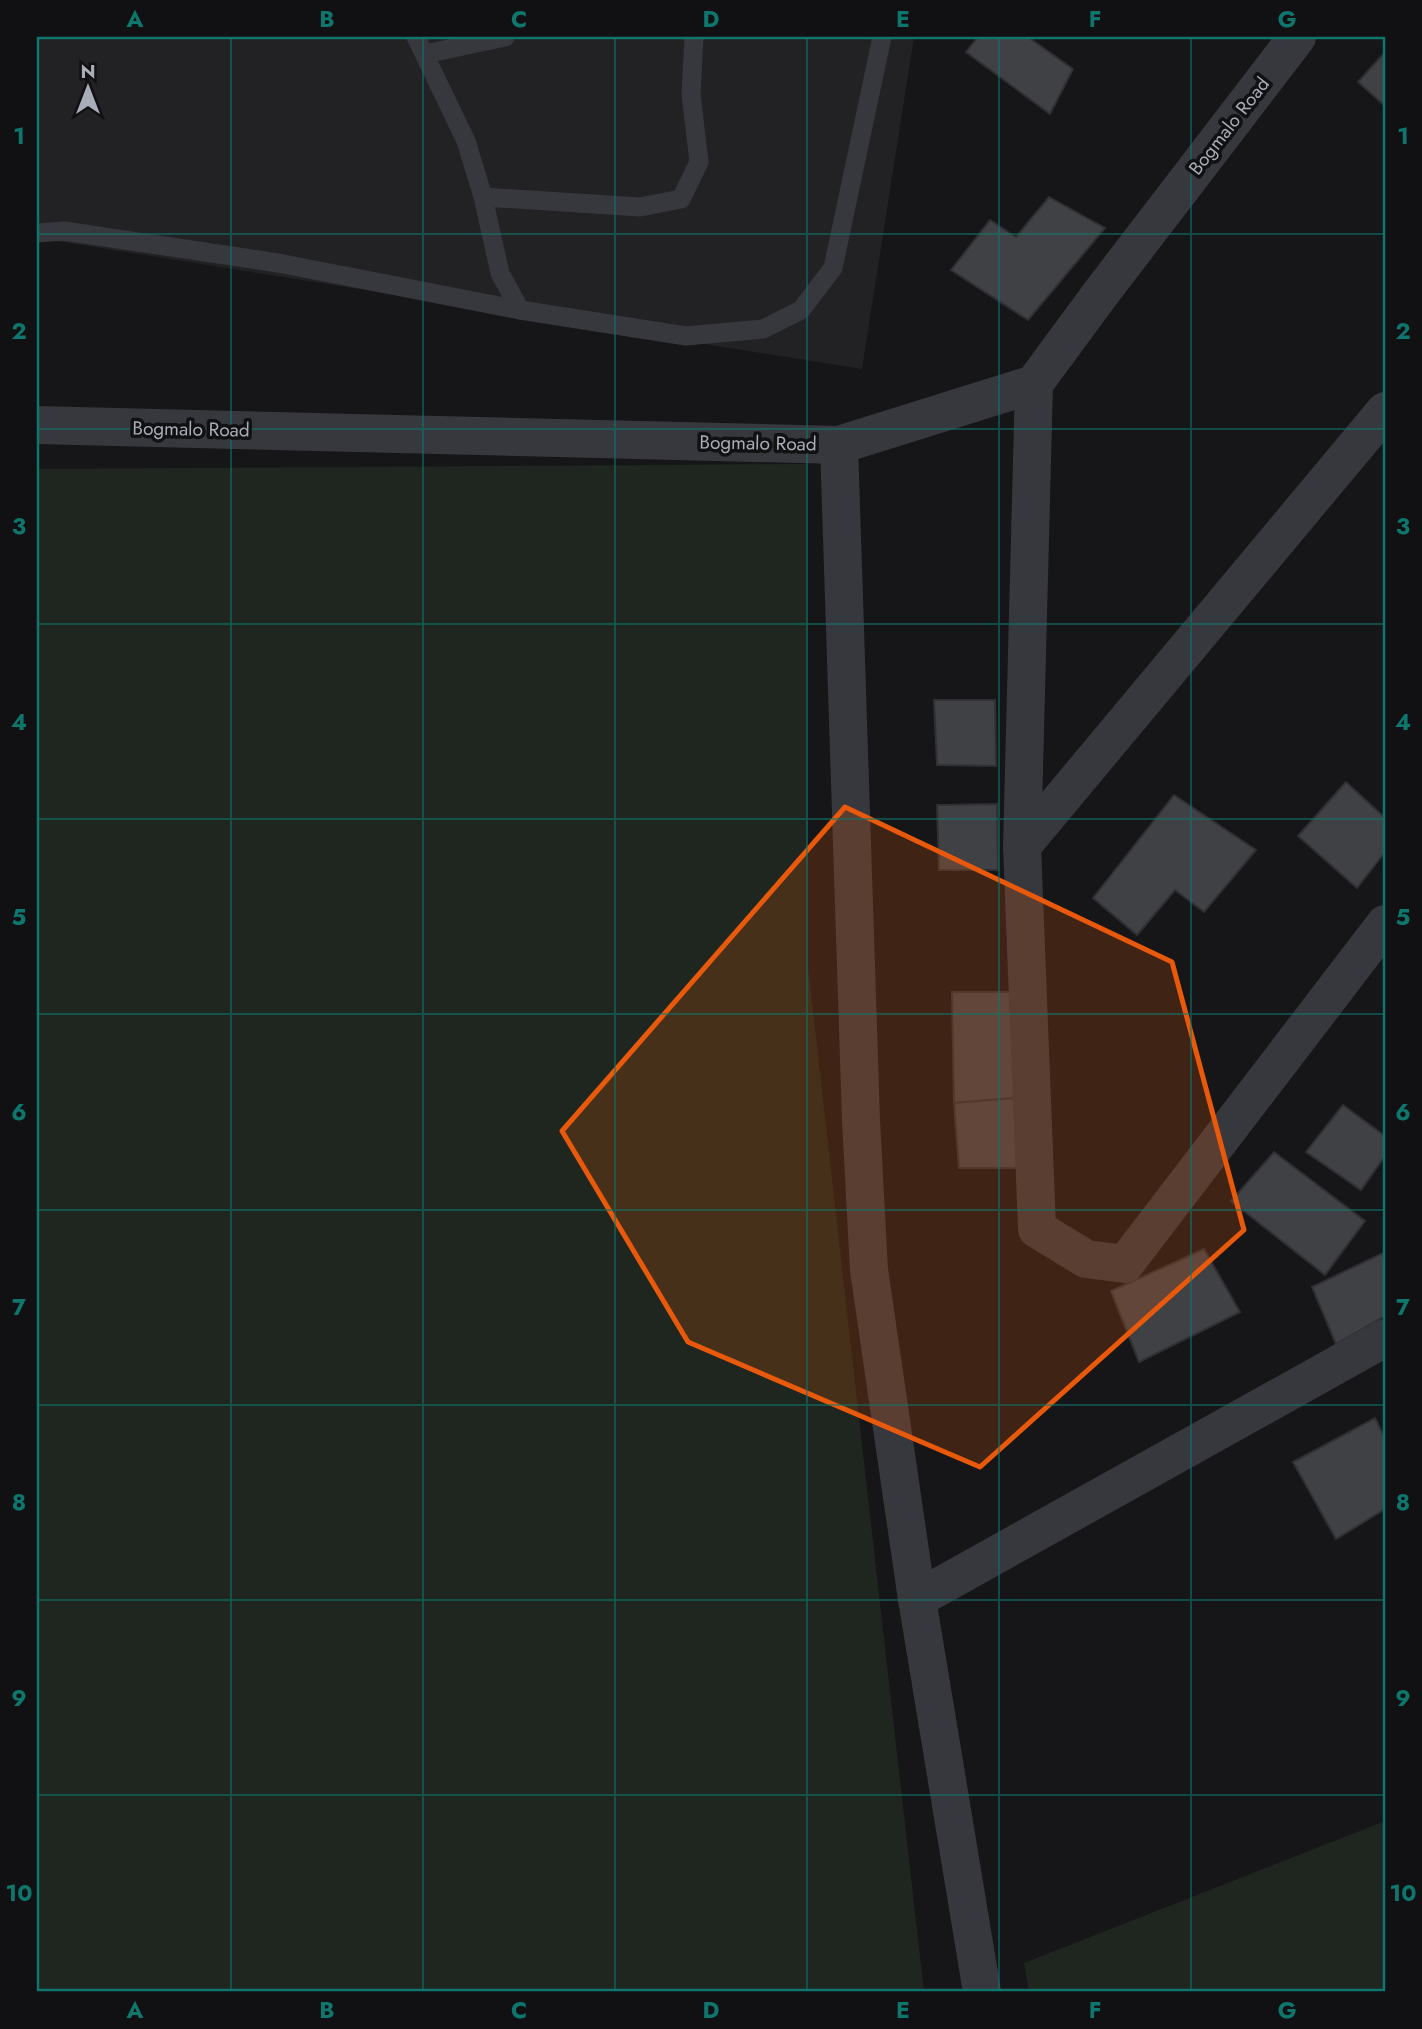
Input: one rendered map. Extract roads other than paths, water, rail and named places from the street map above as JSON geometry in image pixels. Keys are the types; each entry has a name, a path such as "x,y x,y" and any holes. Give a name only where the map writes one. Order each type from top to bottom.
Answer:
{"street":[{"name":"Bogmalo Road","path":"37,425 839,445 1034,384 1297,37"},
{"path":"1034,384 1022,846 1037,1229 1086,1259 1125,1264 1385,924"},
{"path":"1022,846 1385,411"},
{"path":"839,445 860,1120 869,1270 917,1600 982,1992"},
{"path":"917,1600 1385,1339"}],"lane":[{"path":"505,37 421,45 466,141 483,197 500,274 520,310"},
{"path":"483,197 640,207 681,199 699,162 691,94 694,37"},
{"path":"37,233 64,232 278,263 520,310 686,336 763,329 801,310 833,268 883,37"}]}
